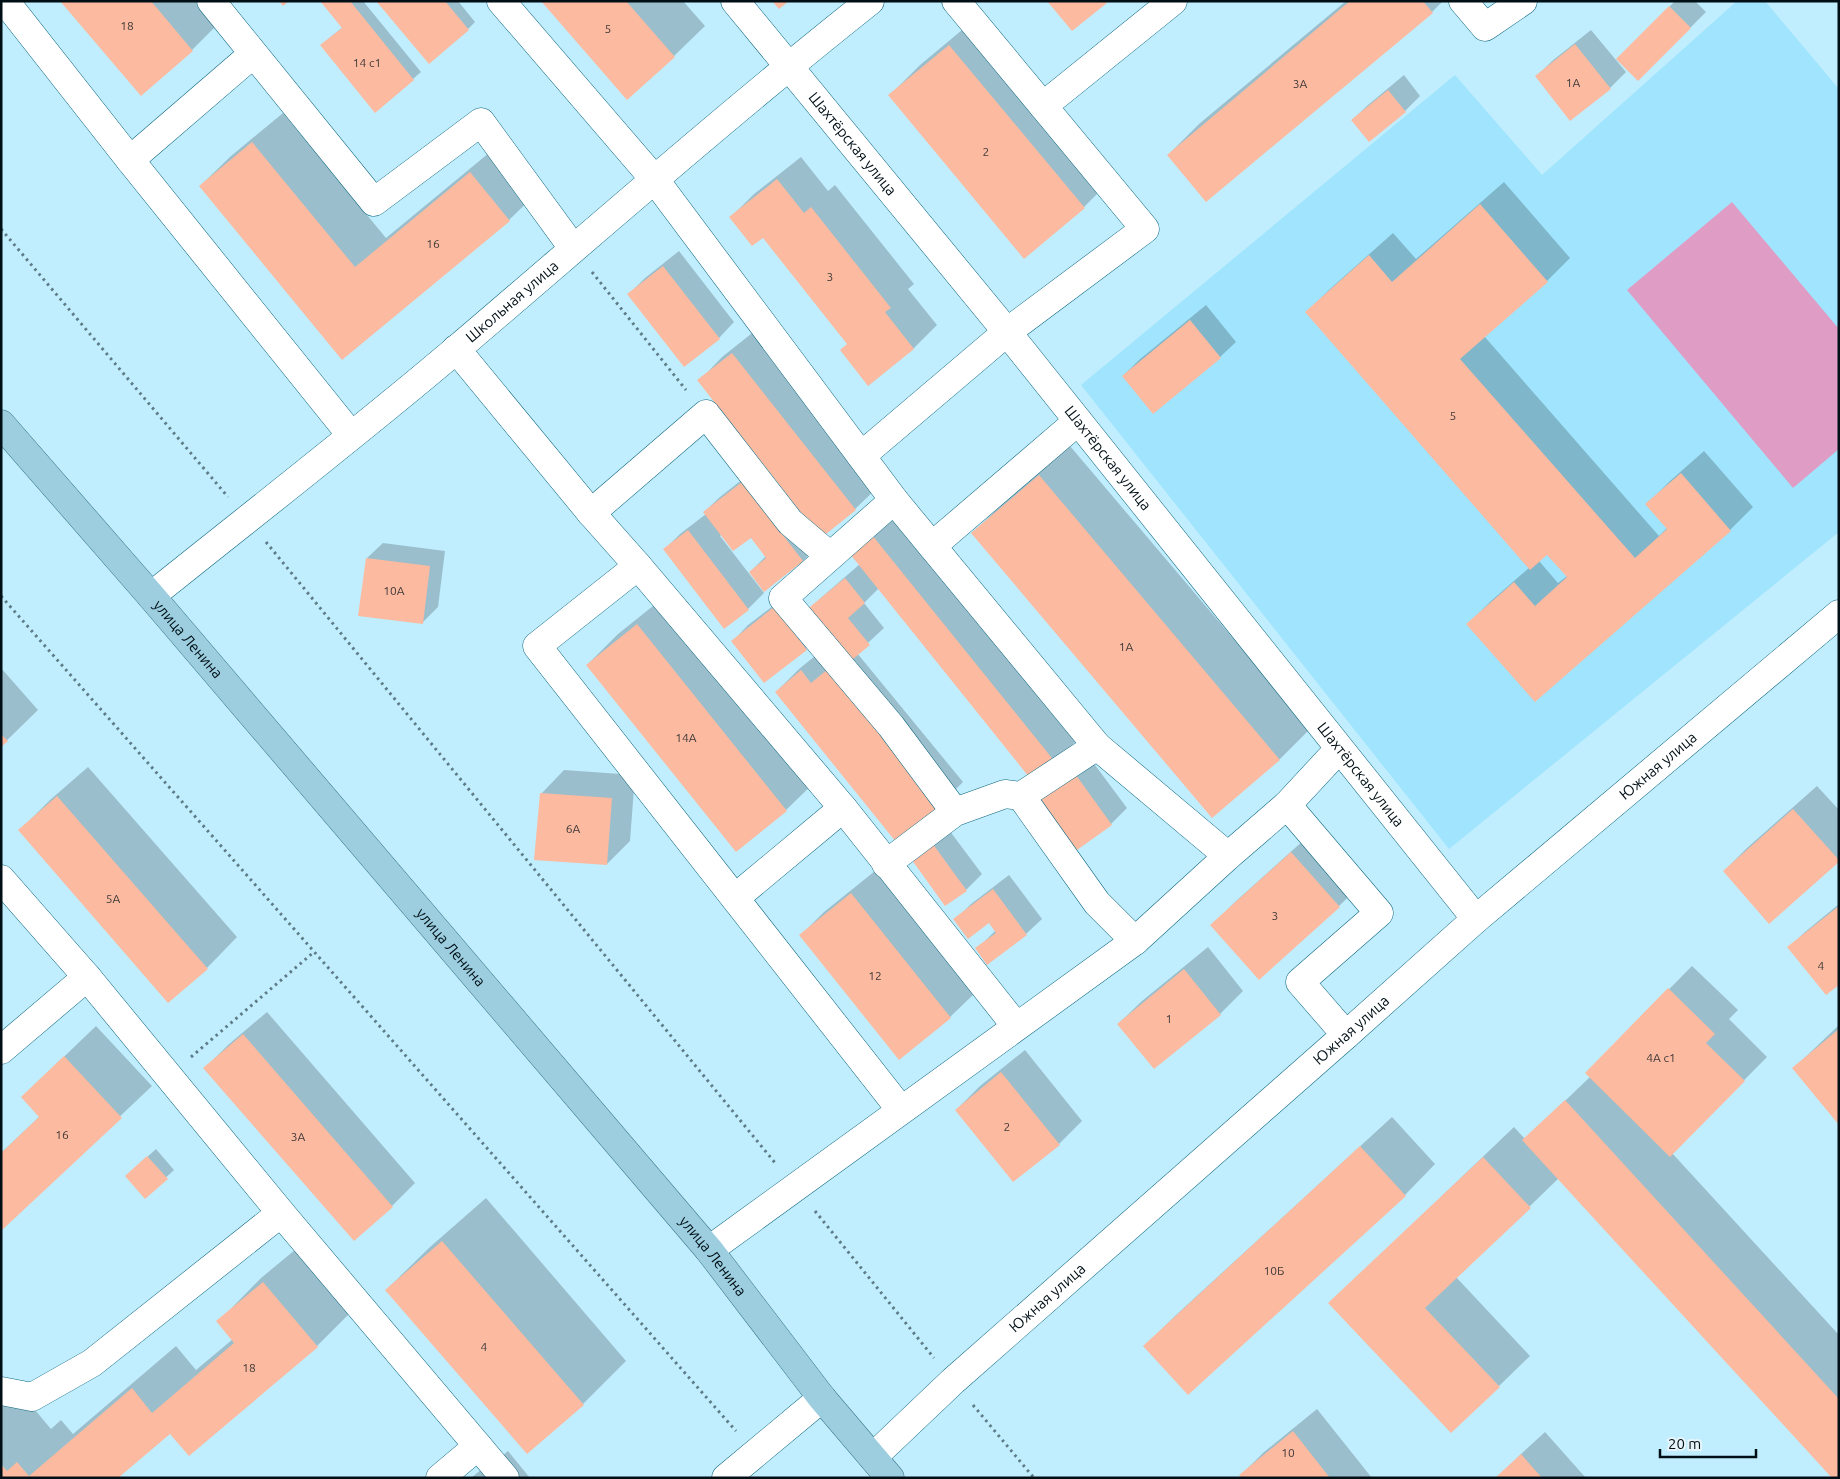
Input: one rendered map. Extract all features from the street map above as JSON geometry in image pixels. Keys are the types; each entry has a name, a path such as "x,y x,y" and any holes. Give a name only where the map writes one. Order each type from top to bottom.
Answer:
{"main road":[{"name":"улица Ленина","path":"1,424 151,596 709,1250 822,1398 890,1478"}],"street":[{"path":"5,1 351,435"},
{"path":"211,1 374,202 481,122 574,248"},
{"path":"501,1 655,180 894,500 1097,746 1228,856"},
{"name":"Шахтёрская улица","path":"735,1 1007,332 1476,919"},
{"name":"Школьная улица","path":"151,596 456,349 788,67 870,1"},
{"path":"861,456 1007,332 1144,229 956,1"},
{"path":"1043,106 1173,1"},
{"path":"1463,1 1485,27 1523,1"},
{"path":"130,160 253,54"},
{"path":"456,349 591,513 843,808 1016,1026"},
{"path":"591,513 706,414 790,522 830,556"},
{"path":"932,546 1078,421"},
{"path":"894,500 783,598 891,726 956,812"},
{"path":"638,566 538,646 901,1110"},
{"name":"Южная улица","path":"872,1457 953,1381 1476,919 1839,614"},
{"path":"886,864 956,812 1006,794 1021,796 1097,746"},
{"path":"709,1250 1134,941 1287,805 1340,749"},
{"path":"1021,796 1097,903 1134,941"},
{"path":"1287,805 1379,913 1300,982 1346,1035"},
{"path":"735,898 843,808"},
{"path":"1,878 87,977 281,1213 505,1478"},
{"path":"1,1050 87,977"},
{"path":"1,1391 32,1397 92,1363 281,1213"},
{"path":"726,1478 822,1398"},
{"path":"440,1478 478,1446"}],"path":[{"path":"1,229 247,519 1034,1478"},
{"path":"574,248 706,414"},
{"path":"1,596 755,1454"},
{"path":"168,1075 314,952"}],"shaded area":[{"path":"1737,1 1765,1 1839,89 1839,532 1449,849 1081,385 1455,75 1542,175"},
{"path":"1732,202 1839,329 1839,449 1793,488 1627,290"}],"building":[{"path":"60,1 151,1 193,51 141,96"},
{"path":"279,1 289,1 283,6"},
{"path":"320,1 350,1 414,80 375,113 320,45 342,28"},
{"path":"376,1 445,1 469,30 429,64"},
{"path":"541,1 626,1 675,57 627,100"},
{"path":"772,1 789,1 779,9"},
{"path":"1047,1 1106,1 1107,3 1072,31"},
{"path":"1350,1 1423,1 1433,13 1206,202 1167,155"},
{"path":"1669,6 1691,28 1638,81 1616,59"},
{"path":"1575,44 1611,89 1570,121 1535,76"},
{"path":"949,45 1085,208 1024,259 888,95"},
{"path":"1388,90 1406,112 1369,142 1351,120"},
{"path":"252,142 355,267 470,172 510,221 342,360 199,186"},
{"path":"777,179 804,213 811,207 891,308 885,312 914,349 868,386 840,350 847,344 763,238 752,246 729,217"},
{"path":"1480,204 1548,282 1460,359 1635,558 1667,529 1645,504 1681,473 1731,531 1535,702 1466,624 1514,582 1535,606 1567,577 1547,555 1530,570 1305,312 1369,255 1392,282"},
{"path":"663,266 720,339 684,367 627,294"},
{"path":"1190,320 1221,358 1153,414 1122,376"},
{"path":"732,353 856,510 821,538 697,380"},
{"path":"1039,475 1280,760 1212,818 971,533"},
{"path":"742,482 803,561 764,592 749,572 766,558 751,538 733,551 703,512"},
{"path":"688,530 749,610 724,629 663,549"},
{"path":"872,535 1056,763 1033,782 850,554"},
{"path":"366,558 430,566 423,624 358,616"},
{"path":"845,578 865,603 848,618 870,645 848,663 805,611"},
{"path":"774,607 807,650 764,683 731,641"},
{"path":"637,624 787,811 736,852 586,665"},
{"path":"828,669 940,807 896,842 775,692 801,670 811,683"},
{"path":"1,734 8,741 1,747"},
{"path":"1073,771 1112,825 1070,855 1031,802"},
{"path":"540,793 612,798 607,865 534,860"},
{"path":"57,796 208,969 168,1003 18,830"},
{"path":"1793,809 1839,862 1769,924 1723,871"},
{"path":"930,840 967,891 945,906 909,856"},
{"path":"1291,852 1340,907 1259,980 1210,925"},
{"path":"993,889 1027,935 987,965 975,948 996,933 989,923 968,939 953,919"},
{"path":"851,893 951,1018 899,1060 799,935"},
{"path":"1839,906 1839,985 1826,995 1787,947"},
{"path":"1184,969 1221,1015 1154,1069 1117,1024"},
{"path":"1668,988 1715,1034 1706,1043 1745,1081 1670,1157 1585,1073"},
{"path":"1839,1029 1839,1125 1792,1068"},
{"path":"243,1034 393,1207 354,1241 203,1068"},
{"path":"64,1056 122,1118 1,1231 1,1153 39,1117 21,1097"},
{"path":"1001,1072 1060,1145 1013,1182 955,1110"},
{"path":"1565,1100 1839,1399 1839,1478 1832,1478 1522,1140"},
{"path":"1360,1146 1406,1196 1188,1395 1143,1346"},
{"path":"147,1156 168,1179 145,1199 125,1176"},
{"path":"1483,1157 1531,1208 1425,1308 1500,1387 1451,1433 1328,1303"},
{"path":"442,1241 584,1405 527,1454 385,1290"},
{"path":"263,1282 318,1347 189,1456 170,1434 118,1478 1,1478 1,1464 7,1471 17,1462 29,1476 132,1388 152,1413 234,1343 216,1321"},
{"path":"1293,1431 1330,1478 1242,1478 1239,1475"},
{"path":"1521,1454 1542,1478 1495,1478"}]}
